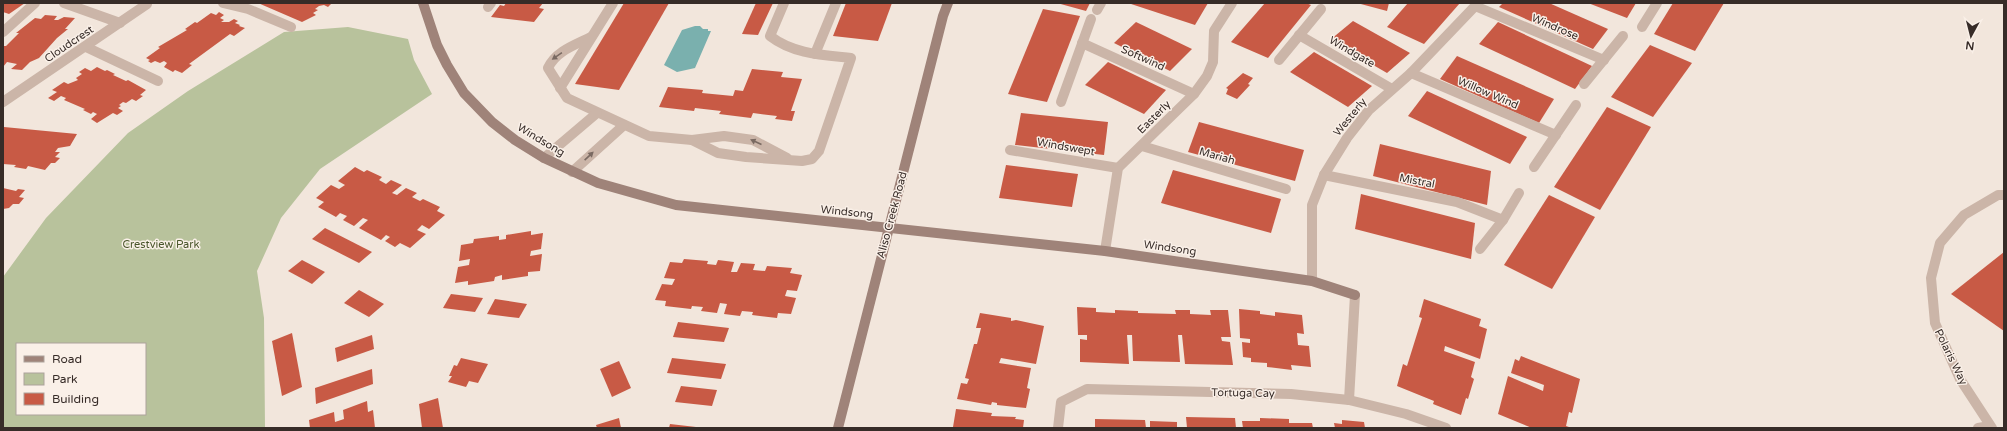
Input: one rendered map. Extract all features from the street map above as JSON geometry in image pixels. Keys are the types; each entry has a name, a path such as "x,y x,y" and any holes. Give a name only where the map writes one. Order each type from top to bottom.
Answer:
{"street":[{"path":"3,32 35,3"},
{"path":"64,3 120,23"},
{"name":"Cloudcrest","path":"3,102 86,48 148,3"},
{"path":"223,3 248,9 291,27"},
{"name":"Windsong","path":"423,3 437,46 447,65 464,93 492,122 515,140 544,158 598,183 676,205 888,229 1106,251 1312,281 1356,295 1349,400"},
{"path":"560,88 613,3"},
{"path":"692,140 718,153 746,157 802,161 812,159 820,151 851,58 815,54 777,43 770,36 784,3"},
{"path":"815,54 836,3"},
{"name":"Aliso Creek Road","path":"838,428 943,16 948,3"},
{"name":"Easterly","path":"1118,168 1194,94 1207,76 1213,62 1214,31 1232,3"},
{"path":"1642,27 1657,3"},
{"name":"Windrose","path":"1477,5 1604,60"},
{"name":"Westerly","path":"1312,281 1312,205 1324,175 1347,138 1369,110 1411,73 1477,5"},
{"path":"1279,60 1321,9"},
{"path":"1061,102 1091,19"},
{"name":"Windgate","path":"1299,36 1392,90"},
{"path":"1584,84 1623,36"},
{"path":"591,37 556,55 549,61 548,68 567,98 649,136 692,140 724,136 753,140 791,160"},
{"name":"Softwind","path":"1082,44 1194,94"},
{"path":"86,48 158,81"},
{"name":"Willow Wind","path":"1411,73 1556,135"},
{"path":"1534,167 1576,104"},
{"path":"544,158 597,113"},
{"path":"572,172 624,125"},
{"name":"Mariah","path":"1142,146 1286,188"},
{"name":"Windswept","path":"1010,150 1118,168"},
{"path":"1106,251 1118,168"},
{"name":"Mistral","path":"1324,175 1457,202 1503,220"},
{"path":"1480,249 1503,220 1519,193"},
{"name":"Polaris Way","path":"1991,427 1960,379 1934,323 1931,278 1940,243 1964,215 1998,195 2004,195"},
{"name":"Tortuga Cay","path":"1058,428 1061,402 1087,389 1291,394 1349,400"},
{"path":"1349,400 1406,414 1446,428"},
{"path":"1978,428 1991,427"}],"green space":[{"name":"Crestview Park","path":"348,27 408,39 414,60 432,94 320,169 281,218 257,271 264,318 265,428 3,428 3,277 46,218 128,133 188,91 284,32"}],"water":[{"path":"700,26 703,29 708,29 708,31 711,31 695,68 677,72 664,65 682,30"}],"building":[{"path":"3,3 25,3 9,14 3,12"},
{"path":"258,3 332,3 328,7 324,5 319,6 315,9 318,10 313,13 316,15 302,22"},
{"path":"506,3 543,3 539,8 544,9 534,22 491,17 500,5 504,6"},
{"path":"624,3 669,3 619,90 575,84"},
{"path":"756,3 773,3 758,35 742,34"},
{"path":"846,3 892,3 878,41 833,36"},
{"path":"1057,3 1090,3 1086,11"},
{"path":"1128,3 1208,3 1195,25"},
{"path":"1265,3 1306,3 1311,5 1268,58 1231,42"},
{"path":"1357,3 1389,3 1387,11"},
{"path":"1408,3 1460,3 1424,44 1387,27"},
{"path":"1503,3 1549,3 1608,29 1593,49 1499,7"},
{"path":"1588,3 1636,3 1627,18"},
{"path":"1673,3 1724,3 1695,51 1654,34"},
{"path":"1043,9 1080,16 1047,102 1008,94"},
{"path":"219,12 224,15 220,18 224,20 221,22 229,22 234,19 238,21 235,23 245,28 234,36 230,34 189,64 192,65 182,73 175,70 173,72 164,67 167,63 164,61 160,63 155,61 151,63 148,61 150,60 146,58 160,48 158,47 187,30 185,29 195,22 197,23 211,13 216,15"},
{"path":"45,15 57,16 54,20 64,17 75,18 65,29 68,29 57,38 39,58 30,62 22,70 11,69 17,64 7,62 3,67 3,46 6,46 19,33 16,33 35,18 41,19"},
{"path":"1353,21 1410,53 1387,73 1330,40"},
{"path":"1136,22 1192,49 1170,71 1114,43"},
{"path":"1498,22 1592,66 1575,89 1479,44"},
{"path":"1650,45 1692,63 1653,117 1611,97"},
{"path":"1314,52 1372,86 1348,107 1290,72"},
{"path":"1457,56 1554,99 1539,123 1440,79"},
{"path":"1108,62 1166,90 1144,114 1085,85"},
{"path":"97,67 105,71 107,70 115,74 113,75 126,81 128,80 146,90 140,95 143,96 136,101 132,99 126,103 123,102 118,108 123,111 117,115 113,113 97,123 91,119 97,114 93,112 91,114 83,110 85,109 64,100 66,98 61,96 54,101 48,98 57,92 52,90 64,82 68,84 78,80 76,78 82,74 79,72 85,68 91,71"},
{"path":"752,69 783,72 781,77 802,79 791,111 795,111 792,121 775,119 777,116 753,113 751,118 719,114 721,111 695,108 694,111 659,107 668,87 703,90 702,93 733,96 735,90 743,91"},
{"path":"1243,73 1253,78 1248,84 1250,85 1237,99 1226,94 1228,89 1226,88"},
{"path":"1427,91 1527,137 1510,164 1408,116"},
{"path":"1607,107 1651,127 1600,210 1554,187"},
{"path":"1021,113 1108,122 1104,155 1015,145"},
{"path":"1199,122 1304,150 1295,181 1188,152"},
{"path":"3,127 77,134 70,146 58,148 55,152 60,152 55,157 60,158 55,163 51,163 45,170 28,166 26,169 14,167 16,165 3,164"},
{"path":"1380,144 1491,171 1487,205 1373,176"},
{"path":"1006,165 1078,174 1072,207 999,198"},
{"path":"355,167 364,172 367,170 382,177 379,180 386,184 391,180 402,185 392,193 397,195 406,188 417,193 412,197 420,201 423,199 440,207 437,211 445,215 429,229 422,225 417,230 426,234 410,248 400,243 395,247 385,241 390,237 386,235 381,240 359,228 368,220 363,218 354,226 343,220 347,216 340,213 336,217 318,207 324,202 316,198 331,185 339,189 345,185 338,181"},
{"path":"1173,170 1281,199 1271,233 1161,203"},
{"path":"3,188 16,191 18,189 25,190 19,197 24,198 19,204 13,204 9,208 3,209"},
{"path":"1361,194 1475,223 1471,259 1355,229"},
{"path":"1549,195 1595,217 1552,289 1504,265"},
{"path":"325,228 372,252 359,263 312,239"},
{"path":"531,231 531,235 543,233 541,249 531,251 530,256 542,254 540,271 528,272 528,276 502,280 502,275 495,277 494,281 468,285 468,281 455,283 458,267 469,265 470,259 459,261 461,245 473,243 474,239 499,236 499,240 506,239 506,235"},
{"path":"2004,252 2004,331 1951,294"},
{"path":"684,259 708,261 707,264 716,265 718,260 734,262 731,272 737,272 741,263 755,264 753,270 765,271 767,266 792,268 790,273 802,275 797,291 787,290 785,296 796,298 791,314 778,313 777,318 752,315 753,312 742,311 740,316 724,314 727,304 720,303 717,313 701,311 703,307 692,306 691,309 665,306 666,301 655,300 662,284 672,285 675,279 664,278 670,262 682,263"},
{"path":"302,260 325,272 312,284 288,271"},
{"path":"359,290 384,304 369,317 344,303"},
{"path":"451,294 483,298 475,312 443,308"},
{"path":"495,299 527,304 519,318 487,314"},
{"path":"1424,299 1481,319 1479,326 1487,329 1480,359 1445,346 1444,351 1475,362 1471,377 1474,379 1461,415 1433,404 1434,401 1397,386 1403,364 1407,366 1422,318 1419,317"},
{"path":"1077,307 1096,308 1096,312 1115,313 1115,310 1138,311 1138,313 1176,314 1175,310 1190,310 1190,314 1211,315 1210,310 1228,310 1231,337 1221,337 1222,341 1230,342 1233,365 1185,364 1182,335 1178,335 1180,362 1133,361 1132,335 1127,335 1129,364 1080,362 1080,339 1087,340 1087,335 1078,335"},
{"path":"1239,309 1260,311 1260,314 1275,316 1275,312 1302,315 1304,334 1297,333 1298,345 1309,346 1311,367 1291,365 1292,370 1267,367 1267,363 1251,362 1251,358 1243,357 1242,342 1250,343 1250,339 1240,338"},
{"path":"980,313 1011,318 1011,321 1016,320 1044,326 1036,364 1001,358 999,363 1031,368 1027,388 1030,389 1026,408 997,405 997,403 992,402 991,405 957,399 961,383 967,384 969,379 965,378 974,344 977,344 981,328 976,328"},
{"path":"678,322 729,328 724,342 673,337"},
{"path":"292,333 302,387 282,396 272,341"},
{"path":"372,335 374,349 337,362 335,348"},
{"path":"1521,356 1580,379 1572,413 1569,412 1566,426 1572,428 1532,428 1498,414 1508,376 1543,391 1544,385 1511,373 1515,359 1519,361"},
{"path":"461,358 488,364 478,383 469,381 466,387 448,382 452,376 449,376 454,365 457,366"},
{"path":"672,358 726,364 721,379 667,373"},
{"path":"619,361 631,388 612,397 600,369"},
{"path":"372,369 373,384 316,404 315,388"},
{"path":"681,386 717,390 712,406 675,402"},
{"path":"438,398 443,428 422,428 419,404"},
{"path":"367,401 368,412 373,410 375,428 310,428 309,420 334,412 335,422 344,419 343,410"},
{"path":"956,409 992,413 991,416 1016,417 1015,419 1024,420 1023,428 953,427"},
{"path":"1186,417 1235,418 1236,428 1187,428"},
{"path":"619,418 621,428 597,428 596,425"},
{"path":"1260,418 1289,419 1289,423 1312,423 1313,428 1243,428 1242,421 1260,421"},
{"path":"1095,419 1145,420 1146,428 1095,428"},
{"path":"1342,420 1364,422 1365,428 1335,428 1334,423 1342,424"},
{"path":"1150,421 1177,422 1177,428 1150,428"},
{"path":"670,424 696,427 696,428 669,428"}]}
